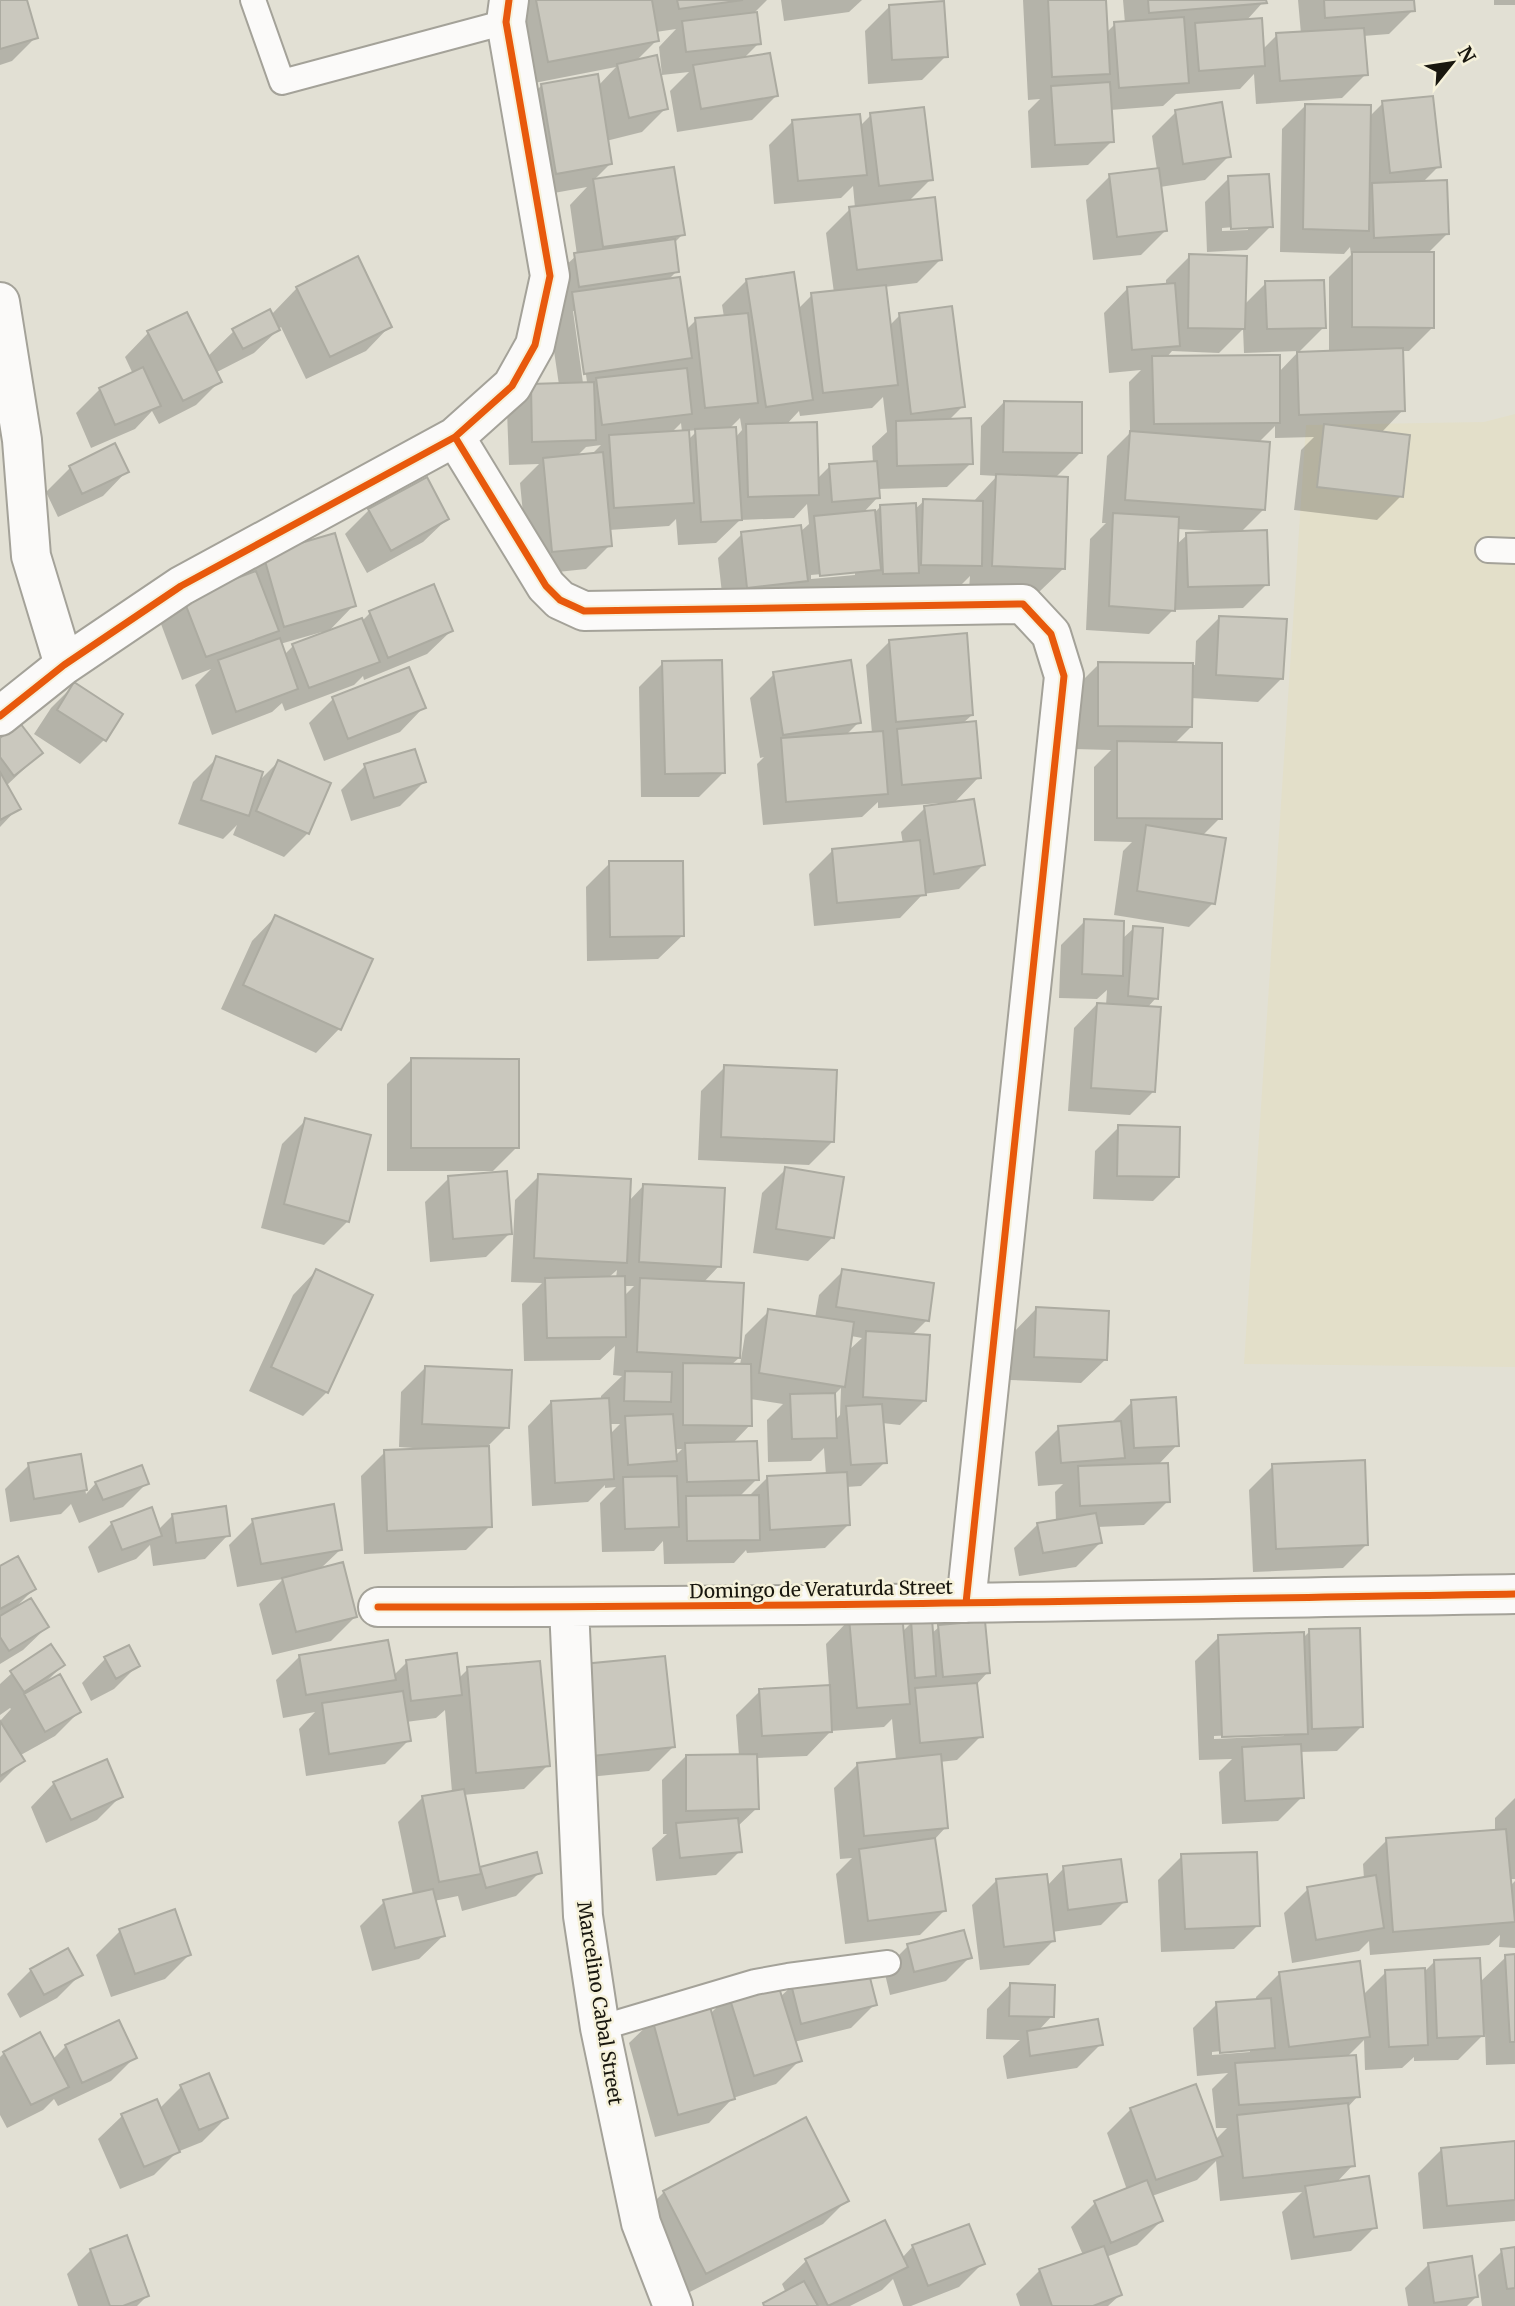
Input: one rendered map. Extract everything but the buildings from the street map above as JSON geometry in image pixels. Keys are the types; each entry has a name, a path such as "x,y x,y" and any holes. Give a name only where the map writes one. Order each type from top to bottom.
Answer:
{"street":[{"path":"0,716 65,665 181,586 455,437 512,386 535,345 550,276 507,11"},
{"path":"0,302 22,440 31,556 65,665"},
{"path":"455,437 546,586 560,600 584,611 1023,604 1051,634 1064,676 966,1603"},
{"name":"Domingo de Veraturda Street","path":"379,1607 966,1603 1515,1594"},
{"name":"Marcelino Cabal Street","path":"569,1607 583,1916 600,2028 641,2224 673,2306"}],"lane":[{"path":"253,0 282,82 507,11"},
{"path":"1488,550 1515,551"},
{"path":"600,2028 755,1982 888,1963"}],"shaded area":[{"path":"1515,414 1515,1367 1244,1364 1306,425 1484,422"}],"cycle path":[{"path":"0,716 64,665 181,586 455,437 512,386 535,345 550,276 506,22 509,0"},
{"path":"455,437 546,586 560,600 584,611 1023,604 1051,634 1064,676 966,1603"},
{"path":"378,1607 804,1605 1515,1594"}]}
